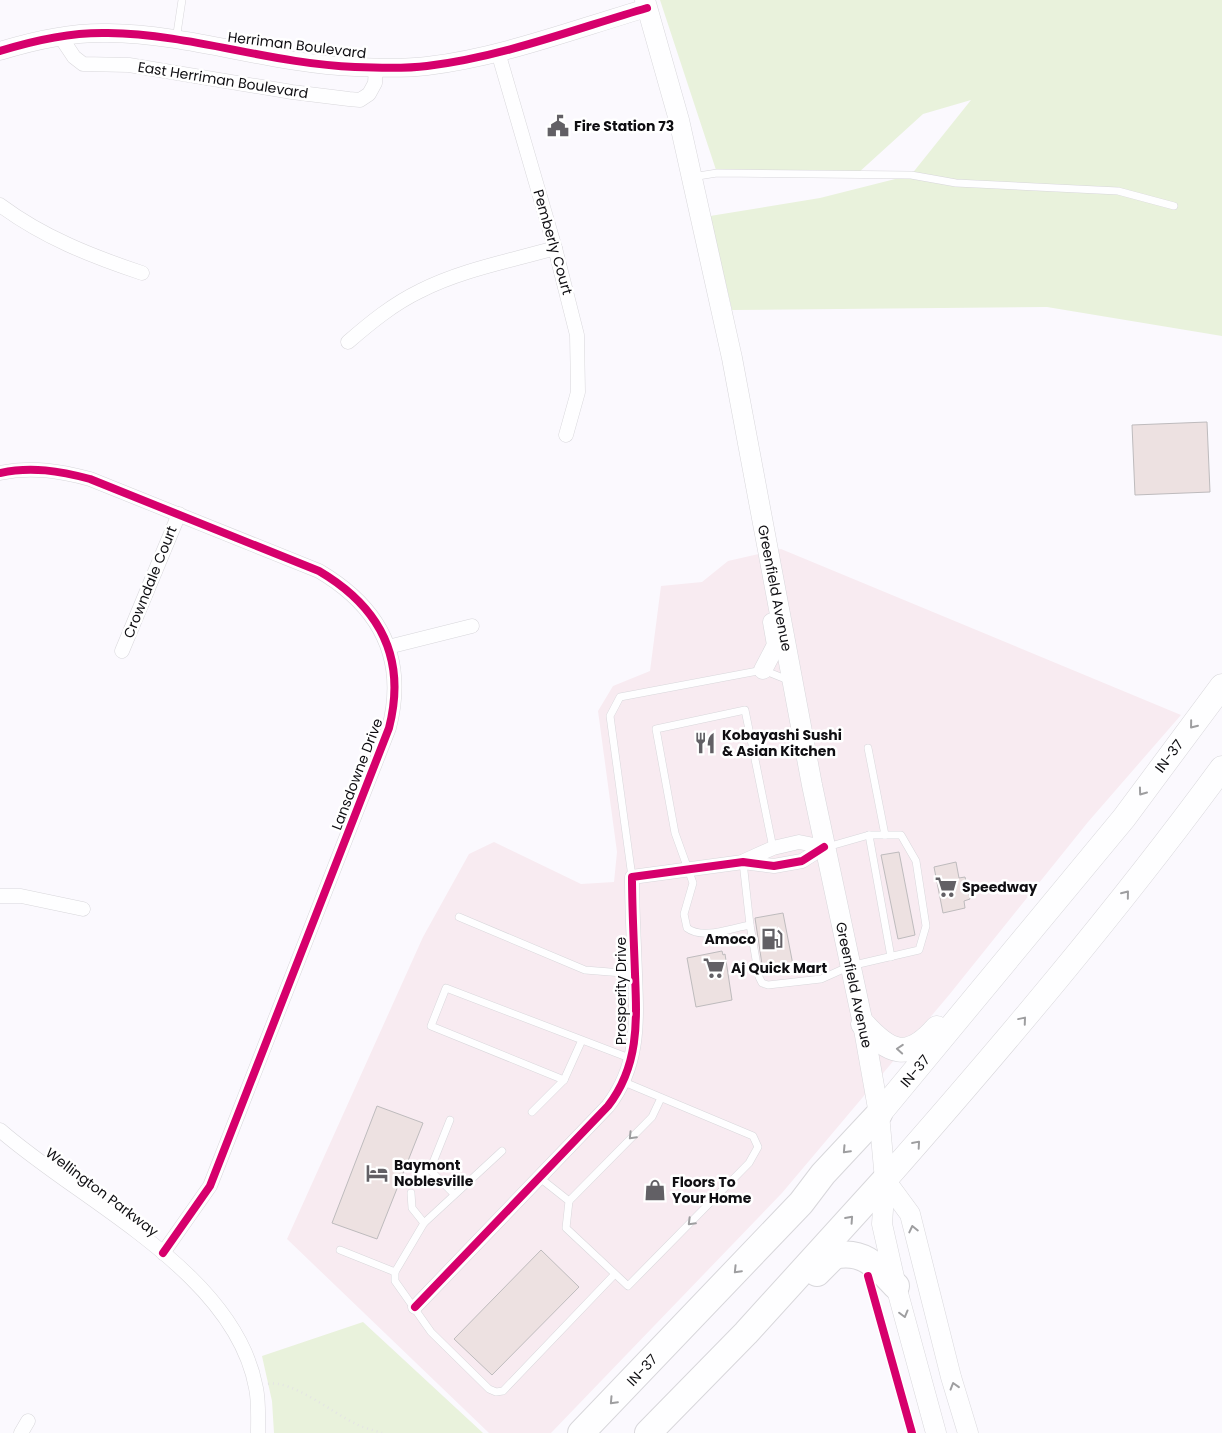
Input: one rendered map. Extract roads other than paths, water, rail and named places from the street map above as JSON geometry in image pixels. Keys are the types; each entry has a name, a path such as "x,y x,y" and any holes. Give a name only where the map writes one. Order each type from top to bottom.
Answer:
{"highway":[{"name":"IN-37","path":"581,1433 801,1203 823,1174 879,1114 1124,818 1222,686"},
{"path":"648,1433 752,1326 885,1180 1044,996 1140,876 1222,768"},
{"path":"863,1024 878,1040 892,1048 911,1049 924,1041 947,1016 1104,824 1124,818"},
{"path":"665,1433 834,1256 850,1254 864,1257 881,1270 896,1286"}],"main road":[{"name":"Greenfield Avenue","path":"646,4 692,177 732,358 824,848 863,1024 879,1114 885,1180 882,1224 896,1286 936,1433"},
{"path":"885,1180 910,1214 951,1377 968,1433"}],"street":[{"name":"Herriman Boulevard","path":"0,51 60,36 107,32 176,40 333,65 376,67 426,66 498,52 646,4"},
{"name":"East Herriman Boulevard","path":"60,36 74,56 84,64 129,66 292,92 349,99 360,100 369,94 374,83 376,67"},
{"name":"Pemberly Court","path":"498,52 571,307 579,357 578,392 566,435"},
{"path":"0,205 54,239 94,258 142,272"},
{"path":"348,342 400,302 443,280 555,248"},
{"name":"Lansdowne Drive","path":"0,473 26,470 60,471 99,482 319,571 336,580 360,600 369,611 388,647 395,679 393,712 389,728 210,1186 162,1253"},
{"path":"755,485 757,543 776,645 763,670"},
{"name":"Crowndale Court","path":"122,651 179,514"},
{"path":"388,647 472,626"},
{"path":"743,862 772,848 800,842 824,848"},
{"path":"632,877 743,862 774,866 802,861 824,848"},
{"name":"Prosperity Drive","path":"415,1307 608,1106 624,1082 632,1059 637,1033 632,877"},
{"path":"0,896 30,898 83,909"},
{"name":"Wellington Parkway","path":"0,1130 162,1253 190,1276 218,1306 239,1341 256,1387 258,1433"}],"lane":[{"path":"176,40 182,0"},
{"path":"692,177 717,173 911,174 964,184 1118,191 1174,206"},
{"path":"632,877 610,716 620,697 763,670 792,681"},
{"path":"750,925 703,934 693,933 687,928 684,914 693,883 690,869 675,833 656,729 745,710 772,848"},
{"path":"868,748 885,835"},
{"path":"743,862 758,977 762,983 768,985 821,979 850,966 919,950 926,926 916,860 902,835 869,835 824,848"},
{"path":"869,835 891,957"},
{"path":"459,917 585,970 635,974"},
{"path":"564,1080 431,1026 446,988 632,1059"},
{"path":"532,1112 564,1080 582,1040"},
{"path":"624,1082 753,1136 758,1147 749,1164 628,1286 614,1275 566,1228 569,1201 652,1117 661,1098"},
{"path":"430,1170 450,1120"},
{"path":"502,1151 424,1223 395,1272 395,1281 431,1332 490,1389 496,1392 502,1391 614,1275"},
{"path":"418,1178 422,1171 430,1170"},
{"path":"430,1170 454,1194"},
{"path":"540,1178 569,1201"},
{"path":"411,1193 412,1208 424,1223"},
{"path":"340,1250 395,1272"}],"place":[{"name":"Fire Station 73","path":"558,126"},
{"name":"Kobayashi Sushi & Asian Kitchen","path":"705,743"},
{"name":"Speedway","path":"946,887"},
{"name":"Amoco","path":"772,939"},
{"name":"Aj Quick Mart","path":"714,968"},
{"name":"Baymont Noblesville","path":"377,1173"},
{"name":"Floors To Your Home","path":"655,1190"}]}
